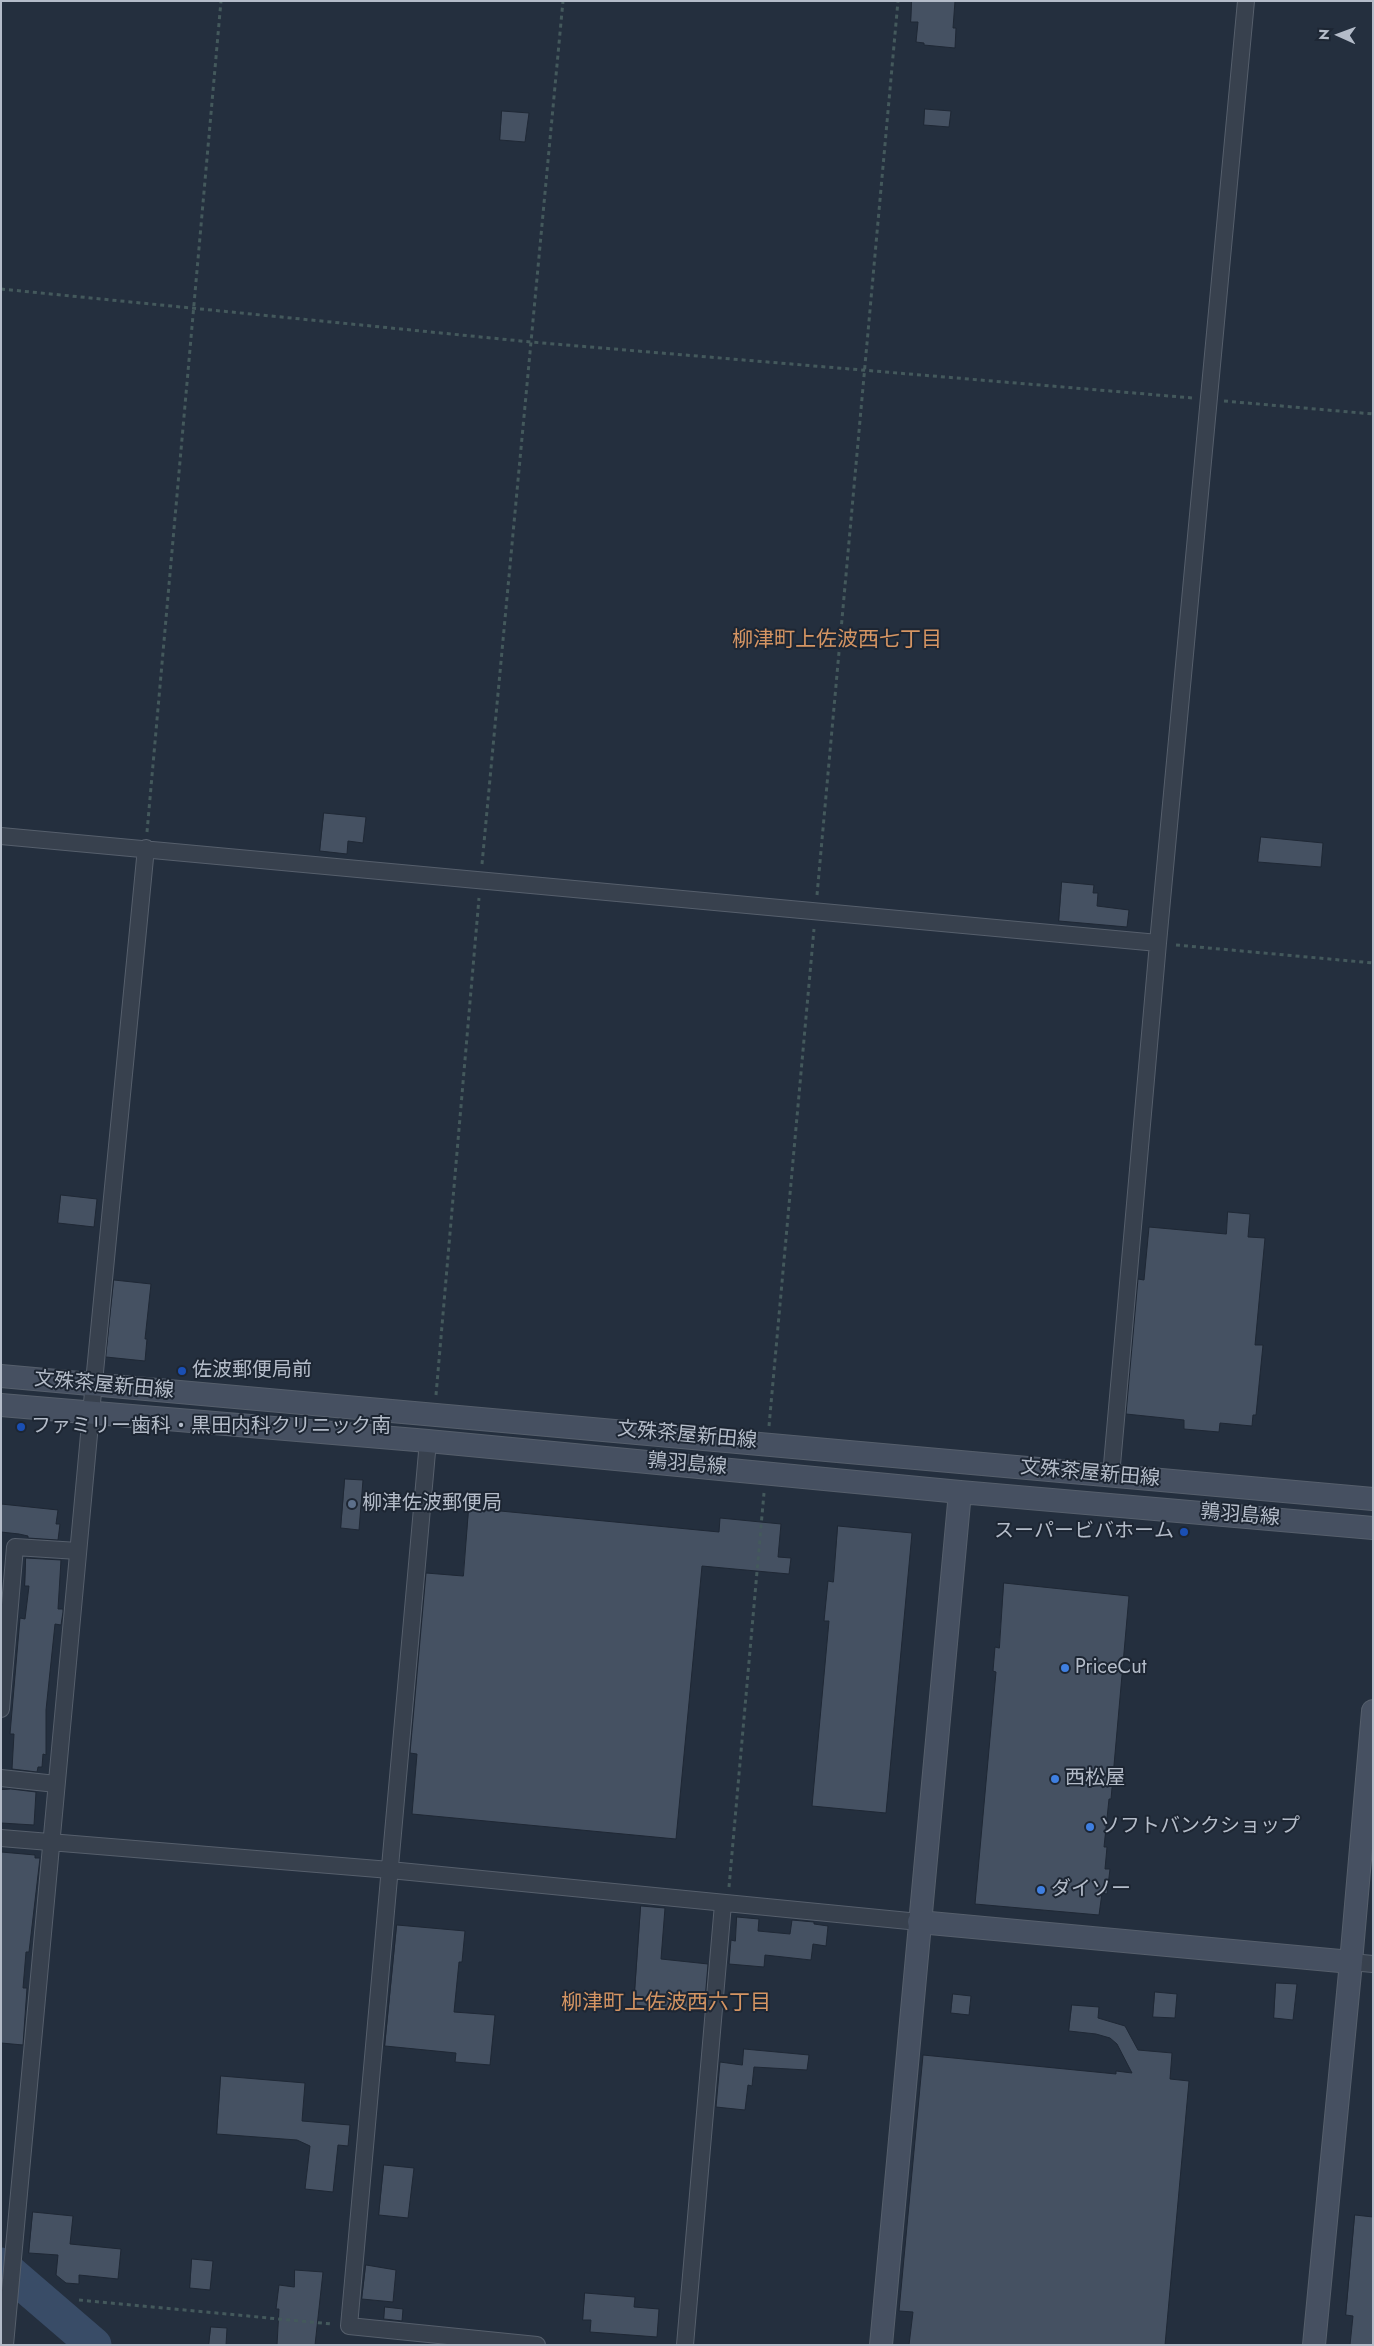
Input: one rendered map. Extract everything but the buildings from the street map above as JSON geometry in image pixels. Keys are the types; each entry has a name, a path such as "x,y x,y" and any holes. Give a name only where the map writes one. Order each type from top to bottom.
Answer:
{"main road":[{"name":"文殊茶屋新田線","path":"1,1376 1373,1499"},
{"name":"鶉羽島線","path":"1,1404 428,1441 960,1492 1373,1528"},
{"path":"881,2345 960,1492"},
{"path":"1314,2345 1373,1711"},
{"path":"919,1922 1351,1962"}],"street":[{"path":"1111,1476 1158,943 1246,1"},
{"path":"1,836 1158,943"},
{"path":"5,2345 56,1784 146,848"},
{"path":"428,1441 349,2326 537,2345"},
{"path":"1,1709 15,1547 78,1552"},
{"path":"1,1778 56,1784"},
{"path":"1,1838 390,1870 919,1922"},
{"path":"685,2345 723,1904"},
{"path":"1351,1962 1373,1964"}],"path":[{"path":"146,848 221,1"},
{"path":"434,1414 480,880 563,1"},
{"path":"768,1444 898,1"},
{"path":"1,289 531,342 865,369 1373,414"},
{"path":"1158,943 1373,963"},
{"path":"723,1904 729,1890 765,1472"},
{"path":"79,2300 349,2326"}],"waterway":[{"path":"1,2265 94,2345"}],"place":[{"name":"佐波郵便局前","path":"182,1371"},
{"name":"ファミリー歯科・黒田内科クリニック南","path":"21,1427"},
{"name":"柳津佐波郵便局","path":"352,1504"},
{"name":"スーパービバホーム","path":"1184,1532"},
{"name":"PriceCut","path":"1065,1668"},
{"name":"西松屋","path":"1055,1779"},
{"name":"ソフトバンクショップ","path":"1090,1827"},
{"name":"ダイソー","path":"1041,1890"}],"district":[{"name":"柳津町上佐波西七丁目","path":"837,641"},
{"name":"柳津町上佐波西六丁目","path":"666,2004"}]}
